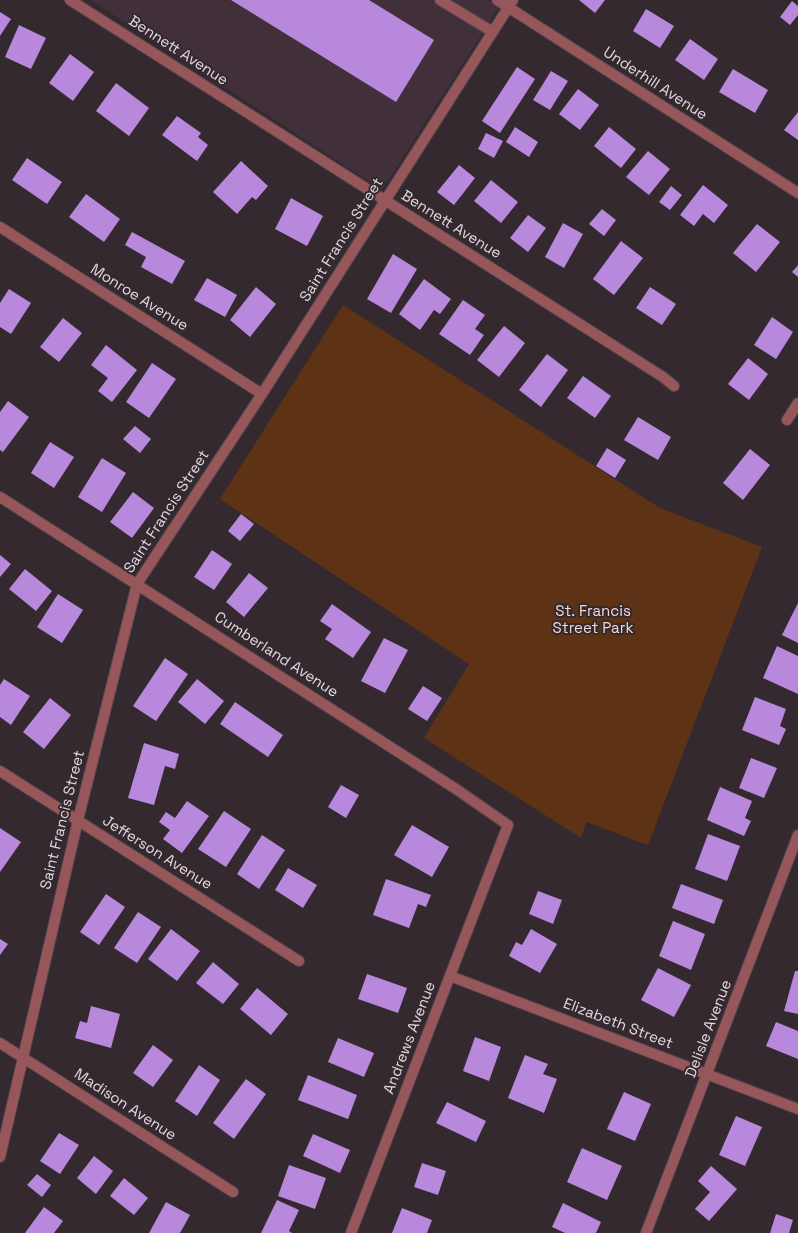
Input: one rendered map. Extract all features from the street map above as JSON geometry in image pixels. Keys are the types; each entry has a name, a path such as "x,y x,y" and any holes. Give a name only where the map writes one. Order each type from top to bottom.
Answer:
{"street":[{"name":"Bennett Avenue","path":"70,0 384,201 656,372 674,386"},
{"path":"440,0 493,32"},
{"name":"Underhill Avenue","path":"497,0 511,4 798,193"},
{"name":"Saint Francis Street","path":"0,1157 78,820 137,584 262,394 511,4"},
{"name":"Monroe Avenue","path":"0,227 262,394"},
{"path":"787,420 798,403"},
{"name":"Cumberland Avenue","path":"0,497 456,788 508,825 497,853"},
{"name":"Jefferson Avenue","path":"0,771 299,961"},
{"name":"Delisle Avenue","path":"646,1233 798,835"},
{"name":"Andrews Avenue","path":"351,1233 497,853"},
{"name":"Elizabeth Street","path":"450,976 798,1109"},
{"name":"Madison Avenue","path":"0,1043 233,1192"}],"shaded area":[{"path":"91,0 487,0 499,7 382,190"}],"green space":[{"name":"St. Francis Street Park","path":"343,305 660,508 762,547 648,845 586,822 581,838 424,738 469,664 220,499"}],"building":[{"path":"231,0 369,0 434,40 396,102"},
{"path":"579,0 605,0 595,13"},
{"path":"792,1 798,6 798,15 790,25 780,17"},
{"path":"646,9 674,26 660,48 633,31"},
{"path":"0,12 11,19 0,36"},
{"path":"19,25 46,38 31,69 5,57"},
{"path":"690,39 718,59 704,80 675,60"},
{"path":"70,54 94,72 73,101 49,83"},
{"path":"517,67 535,79 500,133 482,121"},
{"path":"733,69 768,90 755,113 719,92"},
{"path":"551,71 568,81 550,110 533,100"},
{"path":"116,83 149,108 129,136 96,111"},
{"path":"578,89 599,105 580,130 559,114"},
{"path":"798,112 798,140 784,130"},
{"path":"177,116 201,133 198,137 208,145 197,161 162,135"},
{"path":"515,127 538,142 529,157 506,142"},
{"path":"609,127 636,149 621,168 594,146"},
{"path":"486,133 503,141 494,158 478,149"},
{"path":"648,151 670,169 649,195 626,177"},
{"path":"27,158 62,182 47,204 12,180"},
{"path":"241,161 268,186 256,200 252,197 237,214 213,192"},
{"path":"459,165 475,178 454,205 437,192"},
{"path":"491,180 518,202 501,223 474,201"},
{"path":"703,185 728,205 714,223 703,214 694,226 680,215"},
{"path":"671,186 682,195 670,210 659,202"},
{"path":"86,194 120,219 104,242 69,217"},
{"path":"291,198 323,216 307,246 275,229"},
{"path":"602,209 616,220 604,236 589,224"},
{"path":"528,215 546,228 528,252 510,238"},
{"path":"563,223 583,234 564,268 545,257"},
{"path":"757,224 780,242 756,272 733,253"},
{"path":"132,232 185,261 172,284 141,267 146,257 125,245"},
{"path":"621,241 643,258 614,295 593,279"},
{"path":"393,254 417,269 391,313 367,299"},
{"path":"798,265 798,277 792,272"},
{"path":"207,278 237,295 225,317 194,300"},
{"path":"424,279 451,299 440,314 434,310 420,330 399,314"},
{"path":"256,287 276,304 250,337 230,320"},
{"path":"650,287 676,304 662,325 636,308"},
{"path":"9,289 31,303 11,334 0,327 0,303"},
{"path":"463,300 485,315 475,329 484,335 470,355 439,334"},
{"path":"772,317 793,332 776,359 754,345"},
{"path":"63,318 82,333 59,362 40,347"},
{"path":"504,326 525,343 499,377 477,360"},
{"path":"106,345 137,370 112,402 98,391 108,378 91,365"},
{"path":"547,354 568,370 541,407 519,390"},
{"path":"748,358 768,374 749,400 728,384"},
{"path":"152,363 176,379 149,418 126,402"},
{"path":"583,376 611,396 595,418 567,398"},
{"path":"8,401 29,417 3,452 0,450 0,412"},
{"path":"638,417 671,437 658,460 624,440"},
{"path":"135,426 151,439 140,453 123,439"},
{"path":"50,442 74,457 54,488 31,473"},
{"path":"607,448 626,460 615,478 596,466"},
{"path":"750,449 770,465 743,500 723,483"},
{"path":"102,458 126,473 102,512 78,497"},
{"path":"133,492 154,508 132,538 110,522"},
{"path":"241,514 254,524 240,541 228,531"},
{"path":"212,550 232,564 214,590 194,577"},
{"path":"0,555 11,564 0,577"},
{"path":"25,569 52,591 36,611 9,589"},
{"path":"249,573 268,588 244,617 226,602"},
{"path":"58,594 83,610 62,643 37,627"},
{"path":"798,603 798,643 782,635"},
{"path":"332,604 371,632 353,658 325,639 332,629 320,621"},
{"path":"384,638 408,650 385,693 361,681"},
{"path":"777,646 798,656 798,694 763,678"},
{"path":"165,658 188,674 156,721 133,706"},
{"path":"4,679 30,696 11,725 0,717 0,685"},
{"path":"197,679 224,701 205,724 178,702"},
{"path":"423,686 442,698 427,721 408,709"},
{"path":"755,697 786,709 780,726 786,729 779,745 742,730"},
{"path":"50,698 71,715 44,749 23,732"},
{"path":"235,702 283,735 268,757 220,724"},
{"path":"144,743 179,754 175,769 165,766 154,805 128,798"},
{"path":"751,758 777,768 764,798 739,788"},
{"path":"341,785 359,795 346,818 328,807"},
{"path":"720,787 752,801 745,818 751,821 744,836 707,820"},
{"path":"187,801 209,816 182,853 163,839 170,830 159,822 166,812 175,818"},
{"path":"224,811 251,829 226,867 198,849"},
{"path":"412,825 449,847 432,877 394,855"},
{"path":"0,828 21,842 0,872"},
{"path":"708,834 740,846 727,881 695,869"},
{"path":"262,835 285,850 259,889 237,874"},
{"path":"288,868 317,885 303,908 275,890"},
{"path":"386,879 431,895 426,907 418,904 409,928 373,915"},
{"path":"681,884 723,900 714,924 672,908"},
{"path":"538,891 562,900 553,924 529,914"},
{"path":"106,894 125,907 99,945 80,932"},
{"path":"138,912 161,927 137,963 114,948"},
{"path":"673,921 705,934 691,970 659,956"},
{"path":"171,929 200,951 177,981 148,959"},
{"path":"531,929 557,944 540,973 509,956 516,942 522,945"},
{"path":"0,939 8,944 0,955"},
{"path":"213,962 239,984 223,1004 196,983"},
{"path":"658,968 691,985 674,1017 641,1000"},
{"path":"795,971 798,971 798,1014 784,1011"},
{"path":"367,974 407,988 398,1013 358,999"},
{"path":"257,988 288,1014 271,1035 240,1009"},
{"path":"91,1006 120,1014 111,1048 75,1038 80,1021 87,1023"},
{"path":"776,1022 798,1031 798,1059 766,1046"},
{"path":"475,1037 501,1047 489,1081 463,1071"},
{"path":"338,1038 374,1053 364,1077 328,1062"},
{"path":"153,1045 173,1060 153,1087 133,1073"},
{"path":"525,1055 548,1064 543,1074 557,1079 544,1113 508,1098"},
{"path":"199,1065 220,1080 197,1116 175,1101"},
{"path":"308,1075 357,1095 348,1119 298,1100"},
{"path":"246,1079 266,1094 234,1139 213,1123"},
{"path":"624,1092 651,1104 635,1141 607,1129"},
{"path":"447,1102 486,1121 476,1142 436,1123"},
{"path":"736,1116 762,1127 745,1166 719,1155"},
{"path":"59,1133 79,1145 60,1174 40,1161"},
{"path":"313,1134 350,1150 340,1173 303,1156"},
{"path":"582,1148 622,1166 607,1200 567,1182"},
{"path":"94,1156 113,1171 96,1194 77,1178"},
{"path":"422,1163 446,1171 438,1195 414,1187"},
{"path":"289,1165 326,1178 315,1209 278,1196"},
{"path":"711,1166 737,1189 709,1221 695,1209 710,1192 698,1181"},
{"path":"37,1174 51,1185 42,1197 27,1185"},
{"path":"124,1178 148,1198 134,1215 110,1196"},
{"path":"277,1200 299,1210 289,1231 292,1233 261,1233"},
{"path":"166,1202 190,1215 180,1233 149,1233"},
{"path":"563,1203 601,1222 596,1233 565,1233 552,1227"},
{"path":"44,1207 63,1221 54,1233 25,1233"},
{"path":"402,1208 432,1220 427,1233 392,1233"},
{"path":"776,1214 793,1220 789,1233 770,1233"}]}
